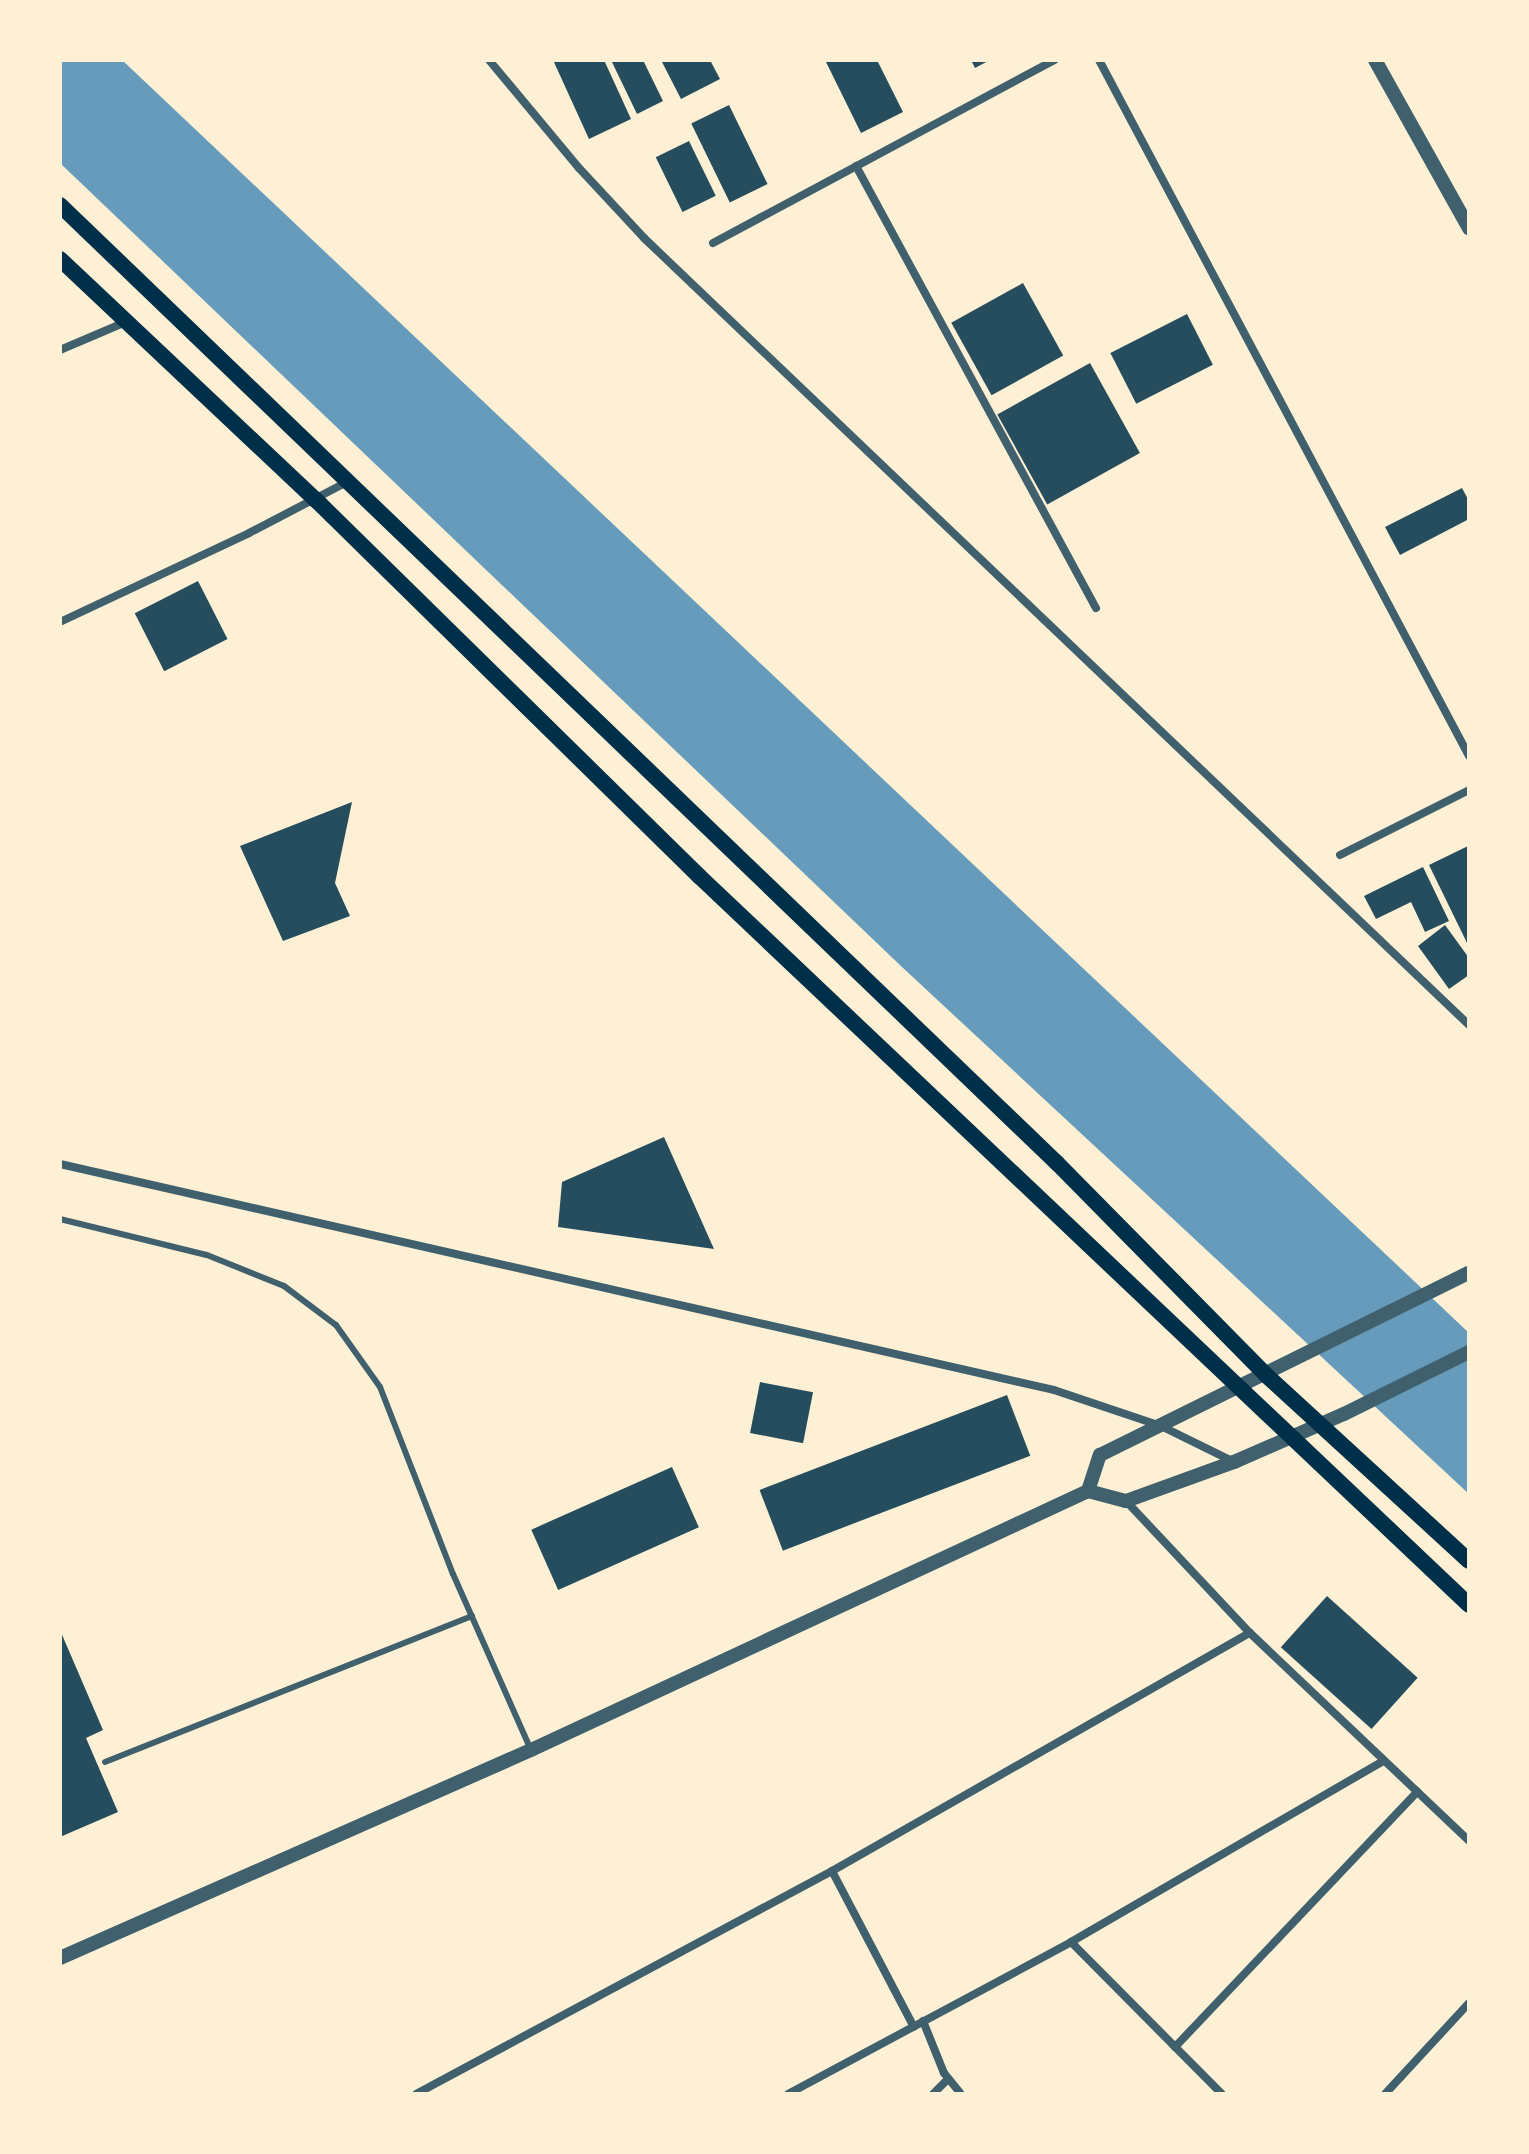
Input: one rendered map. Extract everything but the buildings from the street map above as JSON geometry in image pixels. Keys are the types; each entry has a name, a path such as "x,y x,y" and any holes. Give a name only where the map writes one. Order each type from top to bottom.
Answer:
{"main road":[{"path":"60,205 350,480 1057,1163 1266,1375 1469,1561"},
{"path":"60,259 316,500 699,876 1469,1605"}],"street":[{"path":"489,60 579,168 644,238 1469,1025"},
{"path":"713,243 1055,60"},
{"path":"1099,60 1469,756"},
{"path":"1375,60 1469,228"},
{"path":"856,166 1096,608"},
{"path":"60,350 128,321"},
{"path":"60,622 316,500 350,480"},
{"path":"1340,855 1469,790"},
{"path":"60,1164 1054,1390 1161,1426 1234,1462"},
{"path":"1088,1491 1100,1455 1469,1273"},
{"path":"1126,1501 1234,1462 1319,1426 1469,1352"},
{"path":"60,1958 531,1750 1088,1491 1126,1501 1250,1633 1469,1841"},
{"path":"416,2094 832,1871 1250,1633"},
{"path":"788,2094 1071,1942 1383,1761"},
{"path":"1175,2047 1417,1792"},
{"path":"832,1871 914,2027"},
{"path":"1071,1942 1222,2094"},
{"path":"1385,2094 1469,2003"},
{"path":"923,2021 948,2079 961,2094"},
{"path":"933,2094 948,2079"}],"lane":[{"path":"60,1219 207,1255 284,1286 336,1325 380,1387 472,1616 531,1750"},
{"path":"105,1762 472,1616"}],"water":[{"path":"60,60 122,60 1469,1333 1469,1494 902,967 60,163"}]}
